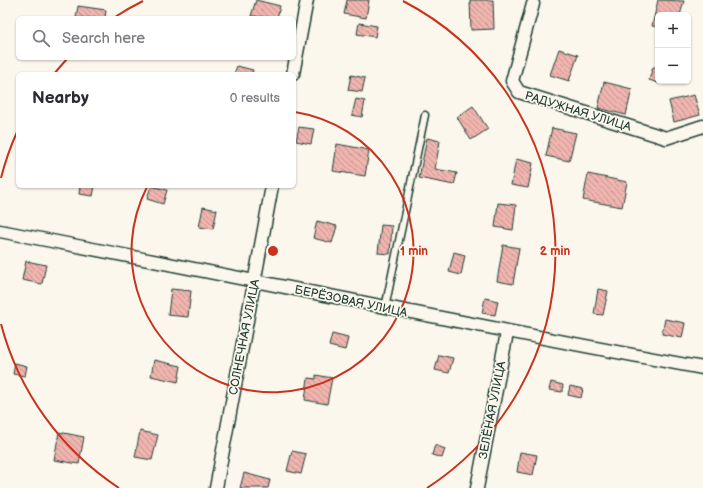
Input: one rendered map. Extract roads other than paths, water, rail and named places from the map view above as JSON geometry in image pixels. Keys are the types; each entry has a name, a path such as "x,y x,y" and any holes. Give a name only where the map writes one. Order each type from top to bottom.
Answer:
{"street":[{"path":"294,72 308,0"},
{"name":"РАДУЖНАЯ УЛИЦА","path":"533,4 512,81 519,92 666,138 703,126"},
{"name":"СОЛНЕЧНАЯ УЛИЦА","path":"216,488 272,188"},
{"name":"БЕРЁЗОВАЯ УЛИЦА","path":"0,231 254,280 508,333 703,368"},
{"name":"ЗЕЛЁНАЯ УЛИЦА","path":"477,488 508,333"}],"lane":[{"path":"385,308 425,115"}]}
